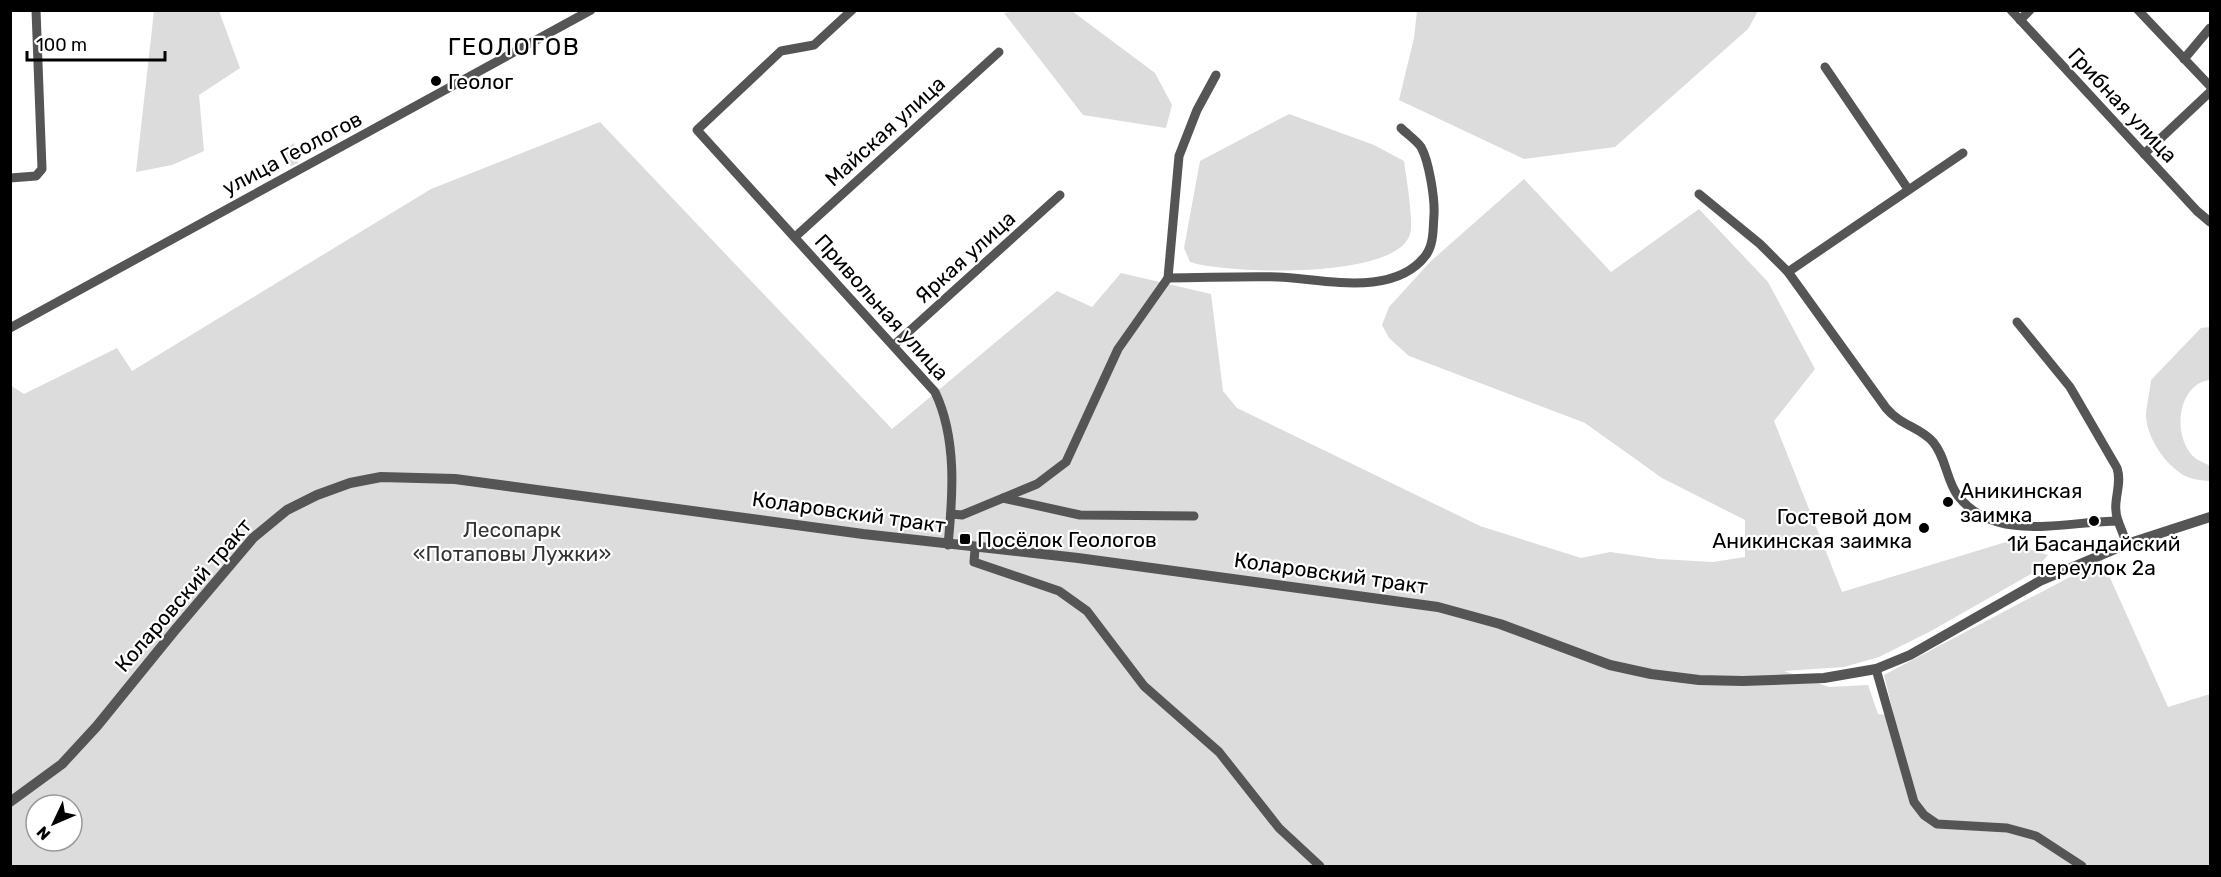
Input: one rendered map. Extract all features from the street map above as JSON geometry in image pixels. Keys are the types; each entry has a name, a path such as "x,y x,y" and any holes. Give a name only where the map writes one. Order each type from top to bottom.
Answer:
{"street":[{"path":"10,178 36,176 42,169 36,10"},
{"name":"улица Геологов","path":"10,328 591,10"},
{"name":"Привольная улица","path":"852,10 814,45 782,51 697,130 935,392 944,410 953,493 948,545"},
{"name":"Грибная улица","path":"2011,10 2197,211 2211,222"},
{"path":"2020,20 2030,10"},
{"path":"2138,10 2211,86"},
{"path":"2184,59 2211,28"},
{"name":"Майская улица","path":"795,237 999,52"},
{"path":"1825,67 1908,189"},
{"path":"951,514 962,515 1037,484 1066,462 1118,349 1168,278 1179,156 1197,110 1216,75"},
{"path":"2144,154 2211,92"},
{"path":"1168,278 1276,277 1366,282 1389,279 1412,268 1427,254 1433,237 1434,210 1430,178 1421,148 1401,128"},
{"path":"1788,272 1963,153"},
{"path":"1699,194 1760,244 1788,272 1886,408 1902,424 1924,434 1938,449 1952,486 1964,503 1996,521 2018,526 2036,528 2118,521"},
{"name":"Яркая улица","path":"894,345 1060,195"},
{"path":"2017,322 2070,387 2117,468 2119,475 2114,506 2127,544"},
{"name":"Коларовский тракт","path":"10,802 62,764 97,726 253,538 287,510 350,483 381,477 454,479 975,549 1078,558 1438,607 1500,624 1610,665 1651,674 1699,680 1743,681 1824,678 1876,669 1910,655 2040,581 2127,544 2211,517"},
{"path":"1003,498 1080,515 1194,516"},
{"path":"975,549 974,562 1059,591 1087,611 1143,686 1219,752 1279,828 1320,867"},
{"path":"1876,669 1914,802 1924,815 1937,824 2007,828 2036,836 2082,867"}],"green space":[{"path":"1417,10 1758,11 1748,29 1615,147 1524,159 1399,100 1414,38"},
{"path":"154,11 219,11 240,68 199,95 204,151 172,165 136,172"},
{"path":"1072,11 1155,73 1172,105 1166,128 1083,115 1004,13"},
{"path":"1289,114 1374,145 1404,161 1410,210 1410,234 1398,249 1375,259 1344,266 1272,271 1190,262 1184,248 1200,161"},
{"name":"Лесопарк «Потаповы Лужки»","path":"600,122 892,429 1057,291 1092,307 1121,273 1211,294 1223,391 1237,408 1480,526 1581,558 1610,552 1659,559 1713,562 1745,557 1745,520 1662,478 1585,423 1409,356 1389,338 1382,325 1389,307 1431,261 1524,179 1611,272 1699,209 1768,282 1815,369 1774,421 1842,592 2006,542 2048,555 2031,574 1931,631 1879,657 1844,667 1784,671 1829,687 1868,685 1878,714 1894,716 1884,675 2102,560 2168,707 2210,694 2210,866 11,866 10,385 24,394 117,348 132,371 431,189"},
{"path":"294,143 298,163 291,166 283,151"},
{"path":"2210,327 2210,380 2190,391 2181,412 2183,437 2187,448 2196,458 2210,466 2209,481 2190,478 2166,460 2159,452 2149,432 2146,413 2151,380 2201,328"}],"place":[{"name":"Геолог","path":"436,81"},
{"name":"Аникинская заимка","path":"1948,502"},
{"name":"1й Басандайский переулок 2а","path":"2094,521"},
{"name":"Гостевой дом Аникинская заимка","path":"1924,528"},
{"name":"Посёлок Геологов","path":"965,539"}],"district":[{"name":"ГЕОЛОГОВ","path":"514,47"}]}
